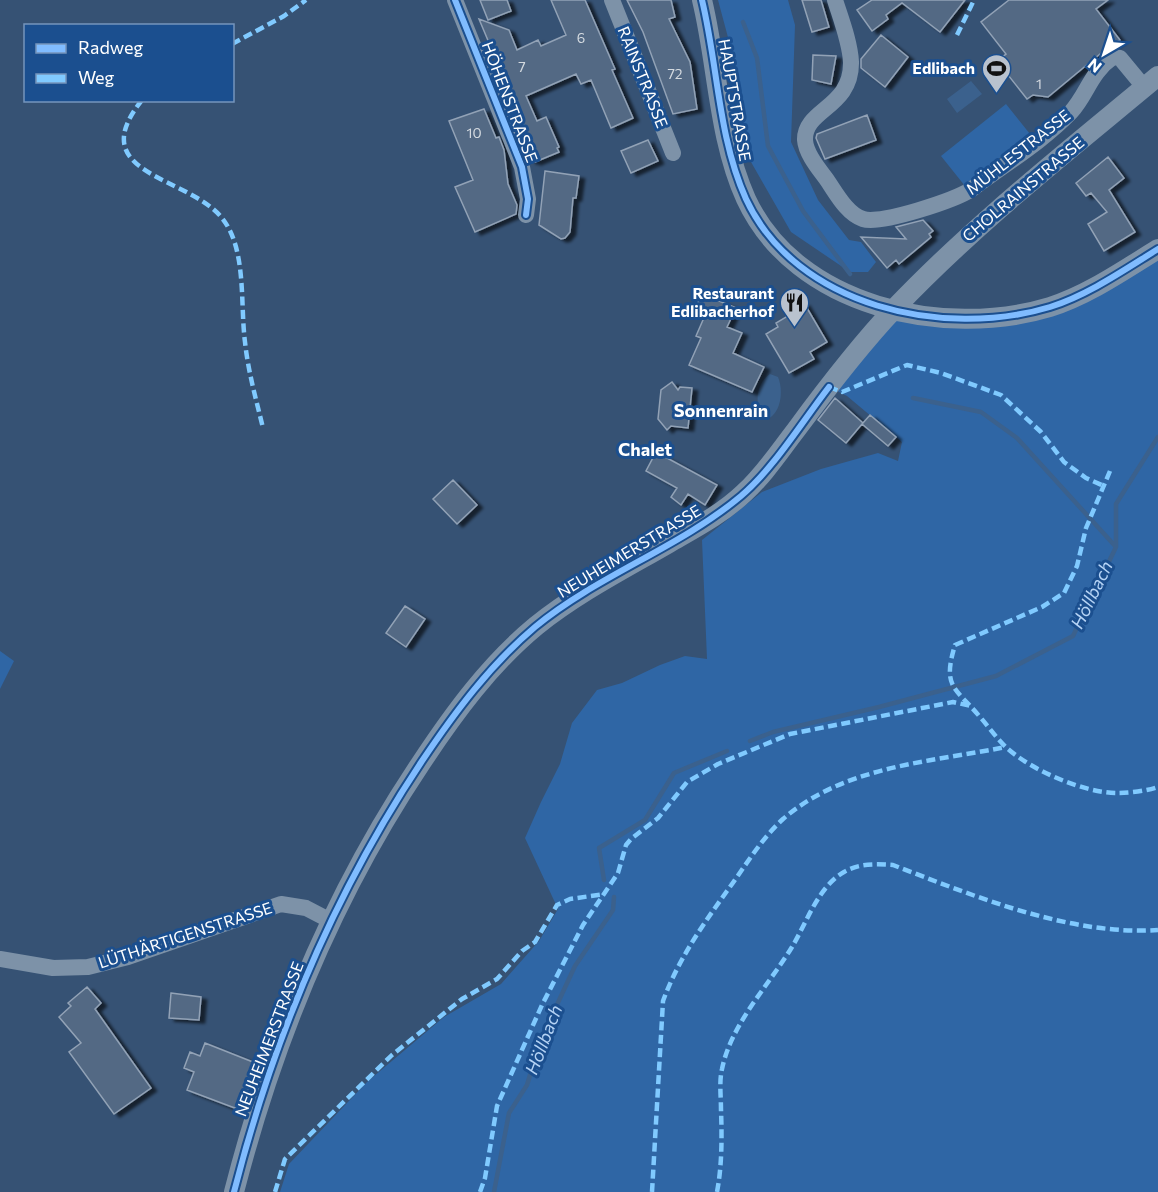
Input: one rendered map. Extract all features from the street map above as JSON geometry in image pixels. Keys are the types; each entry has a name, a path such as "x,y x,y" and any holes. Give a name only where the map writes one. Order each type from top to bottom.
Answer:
{"street":[{"name":"HÖHENSTRASSE","path":"455,0 522,167 528,200 526,215"},
{"name":"RAINSTRASSE","path":"612,0 673,153"},
{"name":"HAUPTSTRASSE","path":"702,0 731,161 757,219 780,249 814,277 850,296 894,309 947,318 1000,317 1051,306 1073,297 1158,249"},
{"name":"MÜHLESTRASSE","path":"835,0 849,51 850,73 838,99 810,121 805,143 812,158 839,197 852,213 861,219 879,220 957,198 972,189 1062,120 1081,98 1095,73 1113,57 1120,58 1151,82"},
{"name":"CHOLRAINSTRASSE","path":"894,309 993,213 1151,82"},
{"name":"NEUHEIMERSTRASSE","path":"234,1192 251,1126 276,1051 331,921 373,840 408,782 472,691 501,658 536,627 571,601 717,514 743,495 767,469 860,348 894,309"},
{"name":"LÜTHÄRTIGENSTRASSE","path":"0,959 53,968 88,967 128,957 280,904 306,909 331,921"}],"shaded area":[{"path":"718,0 788,0 795,25 791,142 818,200 849,240 861,242 876,262 868,272 850,272 791,232 747,155 737,71"},
{"path":"971,81 982,94 957,113 947,99"},
{"path":"1006,104 1030,134 965,186 941,156"},
{"path":"1158,249 1158,1192 280,1192 289,1164 367,1082 444,1017 501,984 539,941 558,909 525,838 560,764 572,723 597,690 622,683 685,656 707,659 702,540 762,492 821,469 878,453 898,461 902,442 847,396 829,387 894,309 1029,312"},
{"path":"770,374 778,377 781,395 775,413 765,420 759,409 758,396 761,384"},
{"path":"0,651 14,661 0,689"}],"building":[{"path":"480,0 507,0 511,11 488,20"},
{"path":"551,0 585,0 633,118 611,128 591,80 581,84 576,74 526,96 537,121 546,117 559,147 557,148 559,152 535,162 531,161 518,129 524,126 479,19 509,30 517,50 538,40 541,46 566,35"},
{"path":"627,0 671,0 675,17 669,19 690,62 697,109 673,114 643,32"},
{"path":"802,0 821,0 829,27 812,32"},
{"path":"872,0 965,0 940,32 902,3 886,15 888,19 872,31 857,10"},
{"path":"1009,0 1108,0 1096,9 1120,40 1048,97 1033,95 1027,99 997,61 1006,54 981,22"},
{"path":"881,35 908,57 885,87 861,68 861,59"},
{"path":"813,55 836,56 831,84 812,80"},
{"path":"484,109 496,138 499,137 504,150 508,184 517,205 516,214 475,232 455,187 473,180 449,121"},
{"path":"867,115 876,140 825,159 816,138 817,134"},
{"path":"648,140 658,161 631,173 621,151"},
{"path":"1108,157 1124,178 1109,190 1135,232 1104,251 1088,224 1107,212 1091,193 1086,196 1076,183"},
{"path":"545,171 579,176 576,198 573,198 570,232 565,238 561,239 539,225"},
{"path":"923,220 933,231 929,234 931,237 899,264 896,260 887,268 861,237 906,239 896,227"},
{"path":"700,293 736,308 727,327 742,333 733,353 764,367 752,392 689,365 701,338 696,336 706,313 696,311"},
{"path":"804,303 827,342 810,352 814,359 789,373 766,334 778,327 776,323 788,316 787,313"},
{"path":"672,382 678,390 680,387 692,388 688,428 671,426 667,430 658,419 661,390"},
{"path":"835,398 863,423 870,415 896,437 888,446 862,424 846,443 818,420"},
{"path":"656,452 717,485 705,505 688,494 681,505 671,497 677,488 646,471"},
{"path":"453,480 477,505 457,524 433,499"},
{"path":"405,606 425,619 406,647 386,633"},
{"path":"87,987 101,1003 95,1009 151,1088 114,1114 69,1052 81,1043 59,1017 71,1006 68,1003"},
{"path":"171,993 201,997 199,1020 169,1018"},
{"path":"205,1043 258,1064 240,1110 187,1090 194,1072 184,1068 190,1052 200,1056"}],"waterway":[{"path":"743,22 757,58 768,146 803,211 850,274"},
{"name":"Höllbach","path":"750,741 773,732 996,676 1073,636 1116,547 1017,438 981,412 913,398"},
{"path":"1116,547 1116,504 1158,437"},
{"name":"Höllbach","path":"604,880 599,848 645,820 674,773 727,751"},
{"name":"Höllbach","path":"494,1192 509,1113 527,1085 541,1039 575,966 613,910 614,897"}],"marked path":[{"path":"234,43 284,16 306,0"},
{"path":"957,35 974,0"},
{"path":"141,102 127,125 124,144 132,159 146,171 206,204 222,218 230,231 239,261 246,353 263,428"},
{"path":"829,387 842,392 907,365 941,373 1001,395 1041,432 1064,462 1086,478 1104,486"},
{"path":"1110,471 1086,528 1077,566 1064,593 1042,607 955,645 951,659 951,679 953,686 1003,744 1017,756 1044,772 1074,785 1104,792 1133,792 1158,787"},
{"path":"480,1192 485,1178 497,1106 542,1005 583,925 618,873 626,845 658,818 687,782 718,764 790,734 953,702 971,706"},
{"path":"652,1192 663,1001 691,944 760,845 783,819 807,801 860,777 918,762 1006,747"},
{"path":"717,1192 721,1151 721,1079 727,1052 742,1021 792,947 820,896 844,872 874,864 893,865 989,901 1057,920 1091,927 1158,930"},
{"path":"275,1192 285,1159 392,1055 462,999 497,979 522,951 535,942 557,905 570,899 605,894"}],"cycle path":[{"path":"455,0 522,167 528,199 526,215"},
{"path":"702,0 724,126 746,199 769,236 800,266 836,289 877,306 920,315 965,319 1009,316 1050,307 1078,296 1158,249"},
{"path":"234,1192 267,1079 287,1023 334,915 390,811 447,725 488,673 535,627 585,592 692,531 741,496 765,472 829,387"}],"place":[{"name":"Edlibach","path":"996,94"},
{"name":"Restaurant Edlibacherhof","path":"795,328"}],"district":[{"name":"Sonnenrain","path":"721,411"},
{"name":"Chalet","path":"645,450"}]}
